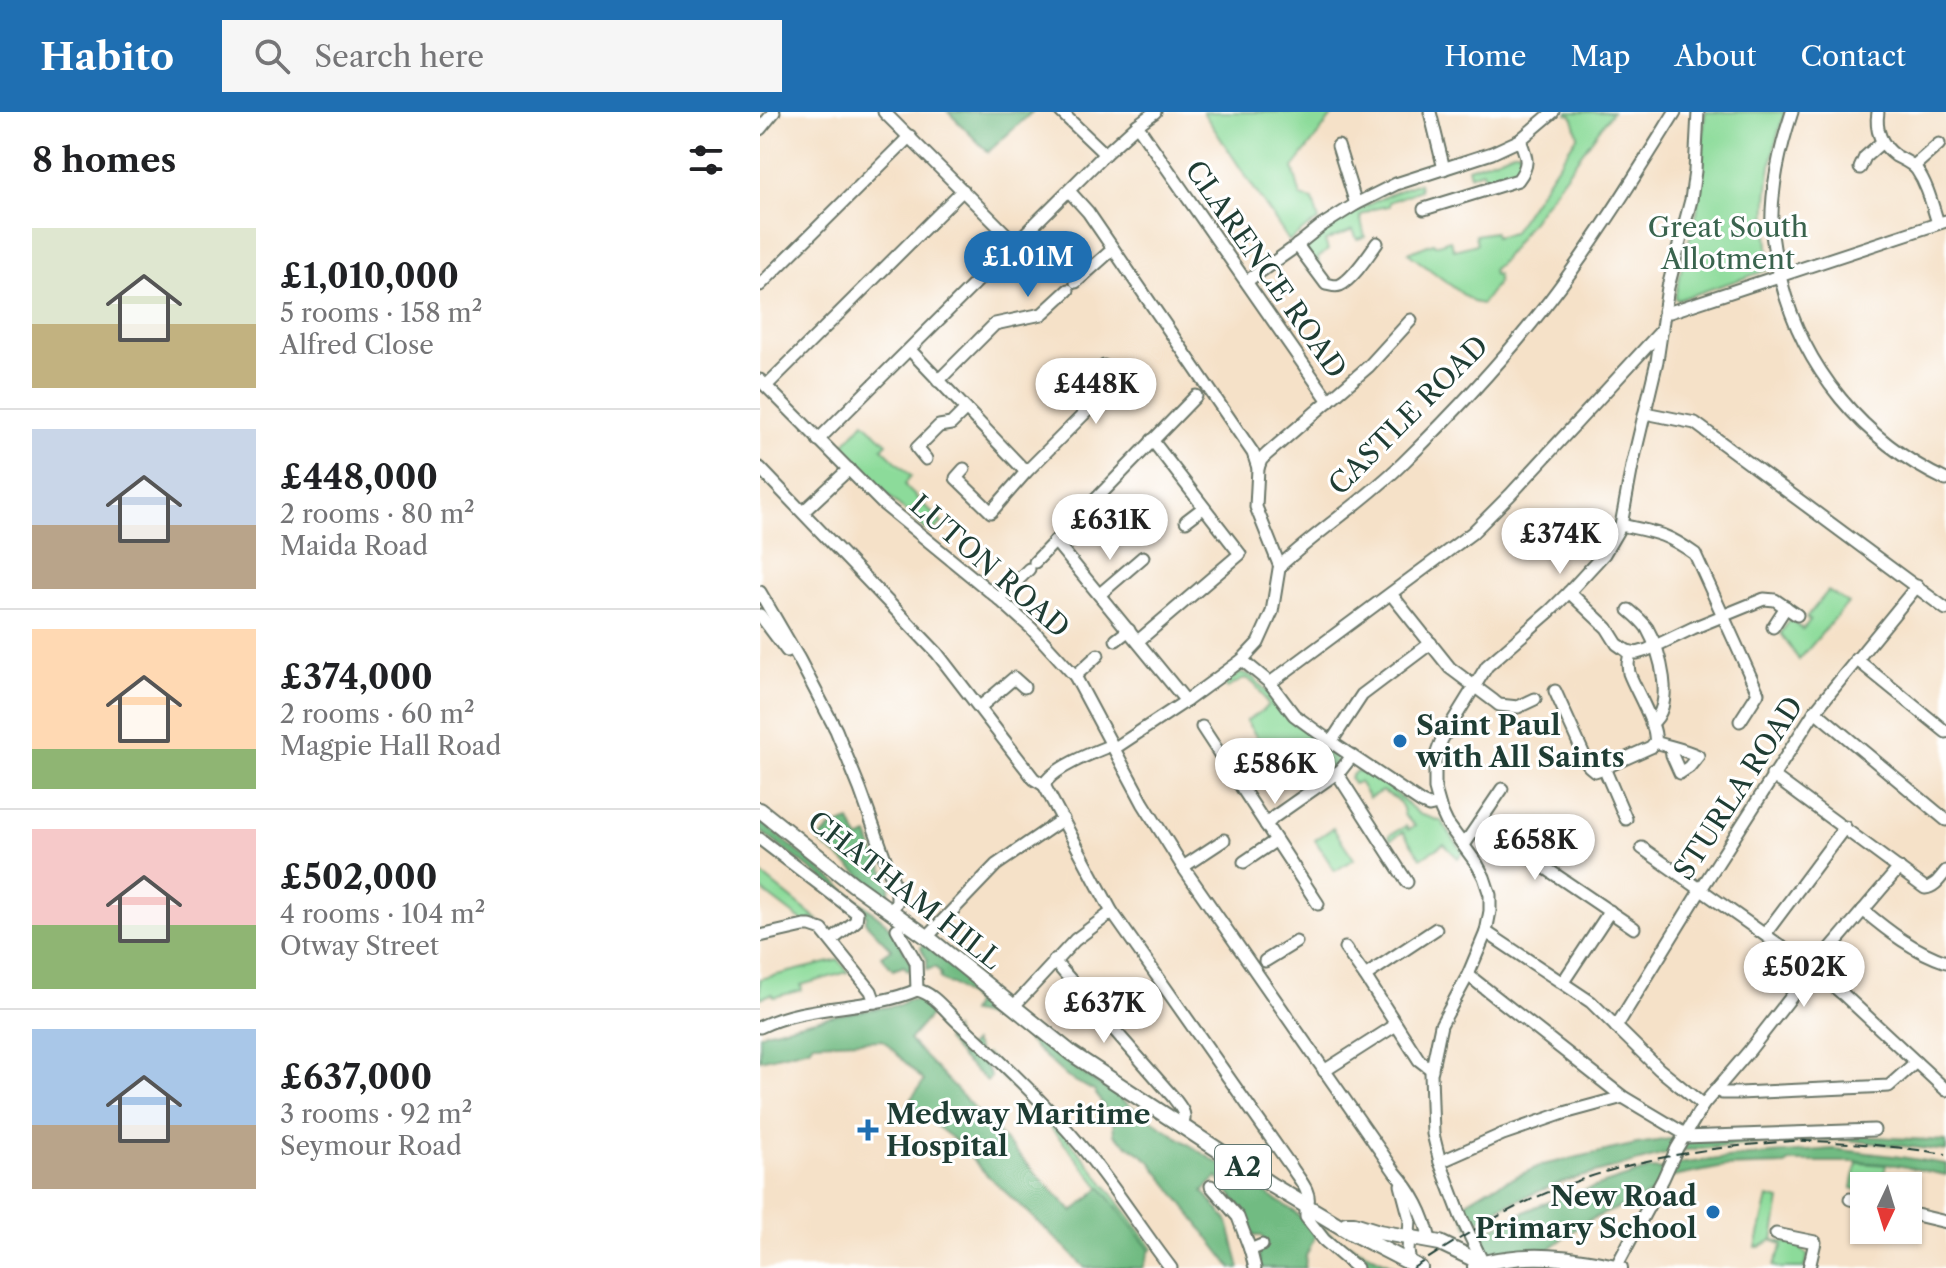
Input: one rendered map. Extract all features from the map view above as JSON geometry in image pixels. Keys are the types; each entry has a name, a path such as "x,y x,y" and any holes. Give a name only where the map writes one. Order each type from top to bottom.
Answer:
{"main road":[{"name":"CHATHAM HILL","path":"760,810 846,879 927,937 1071,1053 1273,1186 1350,1232 1415,1265"},
{"name":"CHATHAM HILL","path":"1337,1223 1430,1240 1462,1252 1484,1265"},
{"path":"1484,1265 1510,1258 1544,1256 1572,1258 1618,1268"}],"street":[{"path":"760,129 774,112"},
{"path":"884,112 1015,243"},
{"path":"1061,112 1105,154"},
{"path":"818,440 1105,154 1155,112"},
{"path":"1430,112 1444,169"},
{"path":"1247,281 1356,204 1396,184 1492,153 1520,140 1553,112"},
{"name":"CASTLE ROAD","path":"1280,567 1392,473 1523,333 1619,202 1675,112"},
{"path":"1484,1265 1440,1162 1433,1134 1432,1070 1441,1025 1468,975 1486,932 1490,911 1489,891 1482,872 1447,823 1438,804 1434,773 1436,752 1490,662 1569,592 1604,554 1621,525 1657,361 1674,261 1692,192 1698,112"},
{"path":"1792,112 1775,178 1773,243 1785,296 1803,340 1830,387 1854,415 1885,443 1946,480"},
{"path":"1664,311 1670,312 1942,222 1914,166 1893,154 1882,142 1878,112"},
{"name":"CLARENCE ROAD","path":"1137,125 1329,401"},
{"path":"760,285 910,136"},
{"path":"1424,209 1518,180 1526,169 1520,140"},
{"path":"1860,168 1865,157 1882,142"},
{"path":"1914,166 1939,144"},
{"path":"1338,146 1356,204"},
{"path":"763,383 963,190"},
{"path":"1069,191 1088,212 1253,453 1258,468"},
{"path":"1297,245 1326,284 1333,286 1340,285 1351,275 1377,243"},
{"path":"938,381 995,324 1042,314 1113,249"},
{"path":"1044,785 1045,780 1056,772 1114,746 1186,701 1242,660 1258,643 1275,602 1280,567 1256,507 1255,491 1261,460 1369,366 1411,320"},
{"path":"1270,683 1482,524 1662,330"},
{"path":"910,350 1026,472"},
{"path":"964,469 956,478 991,512 1110,385 1104,366"},
{"name":"LUTON ROAD","path":"763,383 882,503 999,599 1031,628 1075,676 1143,803 1183,867 1408,1187 1425,1219 1430,1240"},
{"path":"999,599 1196,396"},
{"path":"926,459 917,448 939,426 951,424 966,409"},
{"path":"1645,413 1695,423 1946,609"},
{"path":"1138,641 1240,554 1152,440"},
{"path":"760,468 937,653 1034,779 1044,785 1112,912 1308,1193 1310,1201 1306,1217 1324,1240 1357,1268"},
{"path":"803,512 849,469"},
{"path":"1186,521 1203,508"},
{"path":"1621,525 1656,531 1695,554 1758,693 1740,721"},
{"path":"1055,541 1186,701"},
{"path":"1100,594 1143,557"},
{"name":"STURLA ROAD","path":"1616,1027 1815,711 1917,586"},
{"path":"760,592 836,730 897,892 892,911"},
{"path":"1569,592 1607,628 1617,644 1630,652 1656,646 1764,599 1775,600 1797,615"},
{"path":"1391,594 1450,668 1474,687 1499,705 1518,707 1535,699"},
{"path":"1773,627 1786,607"},
{"path":"1629,610 1645,625 1656,646 1663,675 1664,697 1659,717 1651,724"},
{"path":"760,615 793,659 799,659"},
{"path":"1116,640 1129,630"},
{"path":"1331,742 1362,695 1431,643"},
{"path":"1555,691 1589,766 1595,771 1652,746 1655,733 1628,671 1630,652"},
{"path":"1075,676 1098,655"},
{"path":"1856,659 1946,732"},
{"path":"1242,660 1270,683 1294,715 1422,803 1431,806 1438,804"},
{"path":"980,707 1014,678 1024,687"},
{"path":"1815,711 1946,820"},
{"path":"1202,727 1318,904"},
{"path":"1655,742 1671,748"},
{"path":"1266,825 1345,767 1352,756"},
{"path":"1604,768 1626,819"},
{"path":"1337,773 1407,882"},
{"path":"1772,775 1925,888 1946,871"},
{"path":"1464,845 1502,789"},
{"path":"927,937 996,865 1063,819"},
{"path":"1479,823 1634,928"},
{"path":"1765,934 1845,827"},
{"path":"760,839 857,912 857,920 832,940"},
{"path":"1183,867 1224,840"},
{"path":"1244,862 1275,841"},
{"path":"1642,848 1813,969 1946,1090"},
{"path":"1618,1268 1684,1136 1703,1105 1899,868"},
{"path":"1863,910 1912,947 1946,962"},
{"path":"1563,982 1610,911"},
{"path":"1013,1007 1075,940 1112,912"},
{"path":"760,936 810,926 822,930 871,991 875,1002"},
{"path":"897,929 916,962 917,990"},
{"path":"1365,976 1436,929"},
{"path":"1486,932 1591,1002 1659,1069 1703,1105"},
{"path":"1265,961 1296,942"},
{"path":"1345,948 1419,1060 1432,1070"},
{"path":"1054,961 1182,1109 1185,1118 1181,1127"},
{"path":"1468,975 1623,1097 1684,1136 1874,1130"},
{"path":"760,1027 772,1021 825,1009 875,1002 917,990 925,992 1020,1078 1051,1112 1109,1181 1171,1268"},
{"path":"1324,1071 1396,1025"},
{"path":"1716,1089 1723,1093 1739,1093 1889,1086 1916,1062"},
{"path":"1440,1162 1503,1134 1623,1097"},
{"name":"LUTON ROAD","path":"1395,1172 1410,1216 1408,1251 1415,1265"},
{"path":"1211,1186 1237,1215 1255,1268"},
{"path":"1922,1216 1946,1222"},
{"path":"1776,1234 1815,1242 1809,1268"},
{"path":"1250,1250 1262,1245"}],"green space":[{"path":"948,112 1032,112 988,152"},
{"path":"1203,112 1335,112 1293,168 1301,197 1313,200 1319,221 1289,241"},
{"path":"1568,112 1612,112 1503,260 1492,270 1494,275 1497,274 1498,282 1482,304 1473,302 1408,253 1450,240 1454,250 1477,244 1475,235 1494,232 1495,237 1512,233 1578,135 1572,115"},
{"name":"Great South Allotment","path":"1705,112 1785,112 1774,151 1768,190 1767,229 1771,269 1677,300 1675,297 1683,261 1697,212"},
{"path":"1520,151 1523,169 1492,177 1487,185 1483,171 1470,175 1468,168"},
{"path":"1419,183 1420,190 1360,216 1365,237 1357,239 1353,230 1325,241 1328,250 1318,258 1317,267 1305,247 1359,210"},
{"path":"864,422 887,443 882,448 911,476 906,487 942,523 930,534 839,450"},
{"path":"1828,591 1848,603 1799,660 1781,633 1790,619 1803,629 1810,620 1806,618"},
{"path":"1241,673 1255,679 1290,721 1337,751 1336,764 1331,769 1316,745 1304,739 1272,760 1246,721 1268,705 1261,693 1245,678 1227,688 1224,684"},
{"path":"1356,771 1369,773 1385,783 1419,814 1441,821 1463,852 1458,858 1444,844 1421,858 1403,832 1390,840 1389,835 1406,826 1408,830 1415,826 1404,815 1397,799 1382,791 1369,798 1359,782 1353,784 1350,777"},
{"path":"760,821 885,922 897,937 911,969 908,971 904,966 893,970 881,956 891,949 865,922 867,916 862,908 760,831"},
{"path":"850,821 858,839 868,835 888,877 888,897 818,841 830,828"},
{"path":"1333,828 1354,859 1335,871 1315,840"},
{"path":"760,873 818,920 802,921 760,889"},
{"path":"923,943 1073,1067 1295,1212 1316,1234 1306,1256 1305,1268 1260,1268 1259,1253 1265,1247 1262,1236 1254,1236 1247,1219 1217,1177 1203,1191 1228,1222 1240,1268 1232,1268 1149,1160 1114,1135 1113,1121 1094,1091 1067,1077 1010,1025 970,1012 973,1001 940,978 941,974 935,967 927,970 927,960 921,948"},
{"path":"839,960 848,972 801,985 802,990 760,998 760,979"},
{"path":"907,1000 918,1000 934,1011 909,1040 1073,1212 1101,1187 1150,1250 1143,1268 1085,1268 986,1174 955,1140 907,1104 924,1081 883,1040 813,1043 809,1048 760,1060 760,1035 765,1032 836,1015 899,1005"},
{"path":"954,1029 957,1042 966,1049 973,1042 991,1077 987,1081 946,1040"},
{"path":"986,1053 1040,1107 1090,1165 1153,1248 1150,1250 1057,1135 1004,1080"},
{"path":"1857,1136 1946,1141 1946,1151 1810,1139 1676,1151 1562,1182 1503,1206 1468,1227 1460,1206 1488,1189 1542,1165 1637,1144 1670,1139"},
{"path":"1833,1149 1946,1164 1946,1175 1896,1165 1854,1162 1790,1162 1785,1165 1724,1167 1663,1179 1656,1192 1587,1221 1549,1249 1486,1252 1482,1234 1537,1206 1650,1169 1667,1170 1669,1165"},
{"path":"1857,1163 1886,1165 1884,1172 1855,1172"},
{"path":"1768,1197 1780,1200 1773,1240 1798,1245 1808,1256 1804,1268 1773,1266 1783,1245 1772,1240 1756,1247"},
{"path":"1316,1222 1334,1237 1398,1268 1362,1268 1319,1231"}],"railway":[{"path":"1413,1268 1480,1226 1533,1199 1576,1181 1653,1160 1705,1150 1795,1141 1894,1147 1946,1154"}],"place":[{"name":"Saint Paul with All Saints","path":"1400,741"},
{"name":"Medway Maritime Hospital","path":"868,1130"},
{"name":"New Road Primary School","path":"1713,1212"}]}
